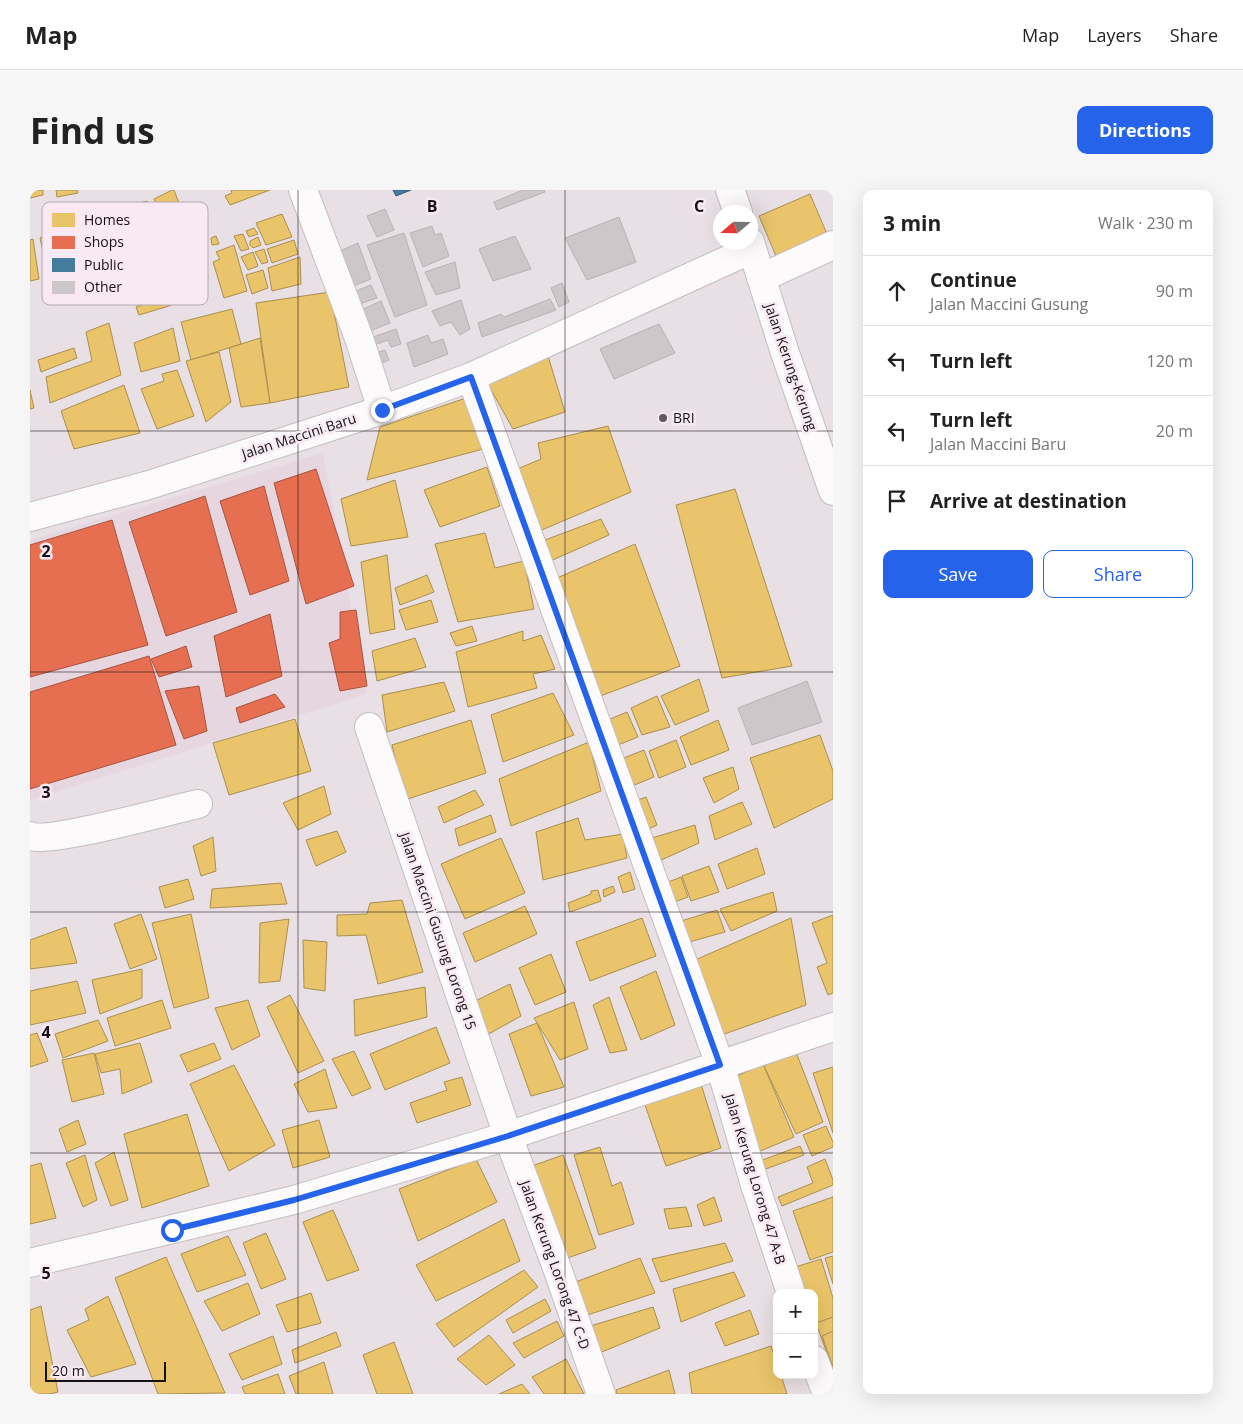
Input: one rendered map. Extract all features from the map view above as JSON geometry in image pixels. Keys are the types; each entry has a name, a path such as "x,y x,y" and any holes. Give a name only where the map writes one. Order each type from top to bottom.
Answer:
{"street":[{"path":"303,190 359,338 382,410"},
{"path":"730,190 735,205"},
{"path":"761,278 833,244"},
{"name":"Jalan Maccini Baru","path":"30,517 149,485 382,410 471,377 742,250"},
{"name":"Jalan Kerung-Kerung","path":"752,250 833,491"},
{"name":"Jalan Kerung Lorong 47 A-B","path":"471,377 720,1065 755,1185 790,1289"},
{"name":"Jalan Maccini Gusung Lorong 15","path":"368,727 508,1136"},
{"path":"30,836 45,838 72,833 198,804"},
{"path":"30,1263 294,1200 508,1136 833,1027"},
{"name":"Jalan Kerung Lorong 47 C-D","path":"508,1136 601,1394"},
{"path":"818,1370 827,1394"}],"shaded area":[{"path":"323,453 367,694 30,800 30,540"}],"building: Homes":[{"path":"30,190 43,190 43,195 30,198"},
{"path":"56,190 77,190 78,193 57,197"},
{"path":"174,190 179,202 156,202 154,199"},
{"path":"231,190 270,190 230,205 225,196 232,193"},
{"path":"810,194 827,234 776,256 759,216"},
{"path":"282,214 292,237 266,245 256,223"},
{"path":"254,228 258,234 249,237 246,231"},
{"path":"243,234 249,249 241,251 234,236"},
{"path":"216,236 219,244 212,245 211,238"},
{"path":"258,237 261,245 253,248 250,245 250,241"},
{"path":"33,239 39,279 30,281 30,240"},
{"path":"294,240 298,254 272,263 267,249"},
{"path":"234,245 247,291 224,298 213,262 220,259 216,252"},
{"path":"264,249 268,262 262,264 255,252"},
{"path":"253,252 258,266 248,270 241,257"},
{"path":"300,257 301,284 272,291 268,268"},
{"path":"263,270 268,288 252,294 246,275"},
{"path":"330,292 349,387 270,403 256,303"},
{"path":"141,305 172,305 139,315 136,307"},
{"path":"232,309 241,344 191,360 181,322"},
{"path":"109,323 121,375 50,403 46,377 92,361 86,332"},
{"path":"173,328 180,361 141,372 134,343"},
{"path":"260,338 270,403 241,407 229,348"},
{"path":"74,348 77,358 41,372 38,360"},
{"path":"219,352 231,402 206,422 186,361"},
{"path":"548,356 565,412 513,429 485,379"},
{"path":"177,370 194,416 157,429 141,389 164,381 162,374"},
{"path":"124,385 140,433 74,449 61,411"},
{"path":"30,390 34,408 30,409"},
{"path":"466,398 487,448 367,480 380,427"},
{"path":"608,426 631,492 530,535 508,473 541,459 538,443"},
{"path":"487,467 500,506 440,527 424,490"},
{"path":"395,480 408,537 351,546 341,499"},
{"path":"735,489 792,666 722,678 676,505"},
{"path":"601,519 609,535 546,563 537,543"},
{"path":"485,533 495,568 524,561 534,609 458,622 435,544"},
{"path":"635,544 680,666 595,698 550,581"},
{"path":"387,555 395,629 370,634 361,562"},
{"path":"427,575 434,592 400,605 395,588"},
{"path":"431,600 438,622 406,630 399,610"},
{"path":"472,626 477,641 456,646 450,633"},
{"path":"523,631 523,641 541,635 555,669 533,674 537,688 468,707 456,652"},
{"path":"415,638 426,667 377,681 372,651"},
{"path":"699,679 709,711 675,725 661,696"},
{"path":"444,682 455,711 387,732 382,695"},
{"path":"553,693 574,735 503,762 491,715"},
{"path":"657,696 670,727 642,735 631,708"},
{"path":"627,712 638,737 613,747 603,722"},
{"path":"295,719 311,771 229,795 213,743"},
{"path":"471,720 486,773 405,800 392,745"},
{"path":"718,720 729,750 691,765 680,737"},
{"path":"820,735 833,771 833,799 774,828 750,758"},
{"path":"676,740 686,767 659,778 649,751"},
{"path":"589,742 601,791 511,826 499,779"},
{"path":"644,750 654,777 627,788 616,761"},
{"path":"733,767 739,789 714,803 703,778"},
{"path":"324,786 331,814 298,830 283,803"},
{"path":"475,790 484,805 444,823 438,807"},
{"path":"646,797 657,825 640,833 628,804"},
{"path":"742,802 752,824 715,840 709,816"},
{"path":"491,815 496,832 459,846 455,829"},
{"path":"578,818 585,840 623,834 627,858 543,880 536,832"},
{"path":"695,825 699,843 650,865 642,841"},
{"path":"337,831 346,852 316,866 306,840"},
{"path":"213,837 216,871 201,876 193,846"},
{"path":"501,838 525,893 465,919 441,864"},
{"path":"757,848 765,874 727,889 718,864"},
{"path":"709,866 719,892 691,901 682,876"},
{"path":"630,872 635,889 623,893 618,877"},
{"path":"681,877 688,897 669,904 663,884"},
{"path":"188,879 194,899 165,908 159,887"},
{"path":"281,883 287,904 210,908 212,889"},
{"path":"613,886 615,892 604,897 603,890"},
{"path":"598,890 601,901 570,912 568,903 591,894 591,891"},
{"path":"773,892 777,911 731,931 720,909"},
{"path":"402,900 423,972 378,984 366,935 337,936 337,915 367,914 370,903"},
{"path":"525,906 537,934 475,962 463,933"},
{"path":"717,910 725,932 682,944 678,922"},
{"path":"141,914 157,959 130,969 114,924"},
{"path":"191,914 209,998 174,1008 152,923"},
{"path":"833,915 833,993 828,995 817,967 827,963 812,923"},
{"path":"642,918 656,956 590,981 576,942"},
{"path":"791,918 806,1005 716,1037 695,960"},
{"path":"289,919 280,981 259,983 260,923"},
{"path":"66,927 77,963 30,969 30,940"},
{"path":"303,940 327,942 325,991 304,988"},
{"path":"551,954 566,992 535,1005 519,968"},
{"path":"142,969 142,998 100,1014 92,980"},
{"path":"656,971 675,1025 641,1040 620,987"},
{"path":"77,981 86,1013 30,1025 30,991"},
{"path":"510,984 521,1016 487,1035 471,1003"},
{"path":"425,987 427,1017 355,1036 354,1000"},
{"path":"290,995 324,1061 298,1073 267,1007"},
{"path":"609,997 627,1050 610,1053 593,1005"},
{"path":"162,1000 171,1028 115,1046 107,1018"},
{"path":"248,1000 260,1036 232,1050 215,1008"},
{"path":"574,1002 588,1049 560,1060 534,1018"},
{"path":"98,1020 108,1041 63,1058 55,1034"},
{"path":"537,1023 564,1087 531,1096 509,1034"},
{"path":"436,1027 450,1063 385,1090 370,1054"},
{"path":"37,1033 48,1061 30,1067 30,1035"},
{"path":"140,1043 152,1082 122,1094 120,1069 101,1073 95,1054"},
{"path":"214,1043 221,1059 188,1072 180,1055"},
{"path":"354,1051 371,1088 352,1096 332,1059"},
{"path":"796,1052 823,1122 796,1134 764,1066"},
{"path":"94,1053 104,1094 72,1102 62,1060"},
{"path":"763,1064 794,1137 758,1152 728,1080"},
{"path":"234,1065 275,1145 229,1171 190,1084"},
{"path":"833,1067 833,1133 813,1073"},
{"path":"325,1069 337,1108 308,1112 294,1084"},
{"path":"462,1077 471,1105 417,1123 410,1103 447,1090 444,1082"},
{"path":"701,1084 721,1148 666,1166 644,1102"},
{"path":"187,1114 209,1186 142,1208 124,1134"},
{"path":"78,1120 86,1144 67,1152 59,1129"},
{"path":"319,1120 330,1157 293,1168 282,1130"},
{"path":"826,1126 833,1142 833,1147 812,1156 803,1135"},
{"path":"800,1146 804,1155 755,1173 760,1161"},
{"path":"600,1147 612,1186 621,1182 634,1224 599,1235 574,1155"},
{"path":"114,1152 128,1200 111,1206 95,1163"},
{"path":"85,1155 97,1200 83,1207 66,1163"},
{"path":"563,1155 596,1248 559,1261 526,1168"},
{"path":"476,1159 497,1202 418,1241 399,1189"},
{"path":"825,1159 833,1185 782,1206 778,1197 813,1183 807,1167"},
{"path":"41,1163 56,1218 30,1224 30,1166"},
{"path":"714,1197 722,1221 704,1226 697,1205"},
{"path":"833,1197 833,1252 810,1260 793,1211"},
{"path":"686,1207 692,1226 669,1229 664,1209"},
{"path":"333,1210 359,1270 327,1281 303,1222"},
{"path":"504,1219 520,1261 436,1301 416,1265"},
{"path":"266,1233 286,1279 261,1289 243,1243"},
{"path":"228,1236 246,1275 197,1292 181,1254"},
{"path":"725,1243 733,1261 661,1282 652,1259"},
{"path":"833,1256 833,1284 825,1258"},
{"path":"166,1257 225,1393 158,1394 115,1278"},
{"path":"640,1258 655,1293 581,1317 570,1284"},
{"path":"821,1259 833,1298 833,1319 818,1324 818,1289 802,1289 795,1267"},
{"path":"524,1270 538,1287 454,1347 436,1324"},
{"path":"734,1272 745,1296 681,1322 673,1289"},
{"path":"248,1283 260,1314 222,1331 204,1301"},
{"path":"311,1293 321,1323 287,1332 276,1305"},
{"path":"108,1296 136,1364 91,1377 67,1330 89,1320 85,1309"},
{"path":"545,1299 551,1311 513,1333 506,1320"},
{"path":"41,1306 58,1392 30,1394 30,1310"},
{"path":"653,1307 660,1328 597,1354 587,1327"},
{"path":"750,1310 759,1334 725,1346 715,1323"},
{"path":"833,1317 833,1370 818,1329 818,1322"},
{"path":"557,1321 564,1336 524,1358 513,1343"},
{"path":"833,1331 833,1367 822,1336"},
{"path":"336,1332 341,1346 295,1363 292,1350"},
{"path":"489,1335 515,1365 486,1385 457,1359"},
{"path":"273,1336 282,1364 242,1380 229,1354"},
{"path":"394,1342 413,1394 377,1394 363,1355"},
{"path":"771,1346 773,1352 773,1379 782,1379 787,1394 692,1394 689,1373"},
{"path":"566,1359 584,1394 544,1394 532,1377"},
{"path":"324,1362 333,1394 296,1394 289,1376"},
{"path":"669,1370 675,1394 617,1394 616,1390"},
{"path":"278,1374 285,1394 245,1394 242,1387"},
{"path":"522,1384 530,1394 499,1394"}],"building: Shops":[{"path":"316,469 354,586 306,604 274,483"},
{"path":"264,486 289,581 250,595 220,501"},
{"path":"205,496 237,612 166,636 129,522"},
{"path":"112,520 148,645 30,677 30,545"},
{"path":"356,610 367,686 340,691 329,643 340,639 340,612"},
{"path":"270,614 282,676 226,697 214,636"},
{"path":"186,646 192,667 159,677 151,659"},
{"path":"149,656 176,745 30,789 30,692"},
{"path":"199,686 207,731 184,739 165,691"},
{"path":"275,694 285,707 240,723 236,708"}],"building: Public":[{"path":"393,190 411,190 396,196"}],"building: Other":[{"path":"523,190 544,190 545,192 497,210 494,202"},
{"path":"385,209 394,230 377,237 367,216"},
{"path":"619,217 636,262 587,280 565,238"},
{"path":"432,226 435,235 441,233 449,256 423,267 410,233"},
{"path":"404,233 427,305 395,317 367,245"},
{"path":"515,236 531,269 493,281 479,249"},
{"path":"358,243 371,279 348,288 331,255"},
{"path":"455,262 460,288 436,295 425,272"},
{"path":"562,283 569,302 559,307 551,288"},
{"path":"371,285 377,298 350,307 346,295"},
{"path":"550,299 556,310 482,337 478,323 501,314 504,317"},
{"path":"461,300 470,329 460,335 451,322 440,326 432,311"},
{"path":"381,301 390,323 360,335 359,311"},
{"path":"659,324 675,353 614,379 600,349"},
{"path":"396,329 401,344 391,347 388,340 366,348 362,341"},
{"path":"428,335 431,343 443,339 448,354 414,367 407,343"},
{"path":"385,350 389,360 371,368 367,356"},
{"path":"807,681 822,722 752,745 738,708"}],"place":[{"name":"BRI","path":"663,418"}],"route":[{"path":"172,1230 294,1200 508,1136 720,1065 471,377 382,410"}]}
